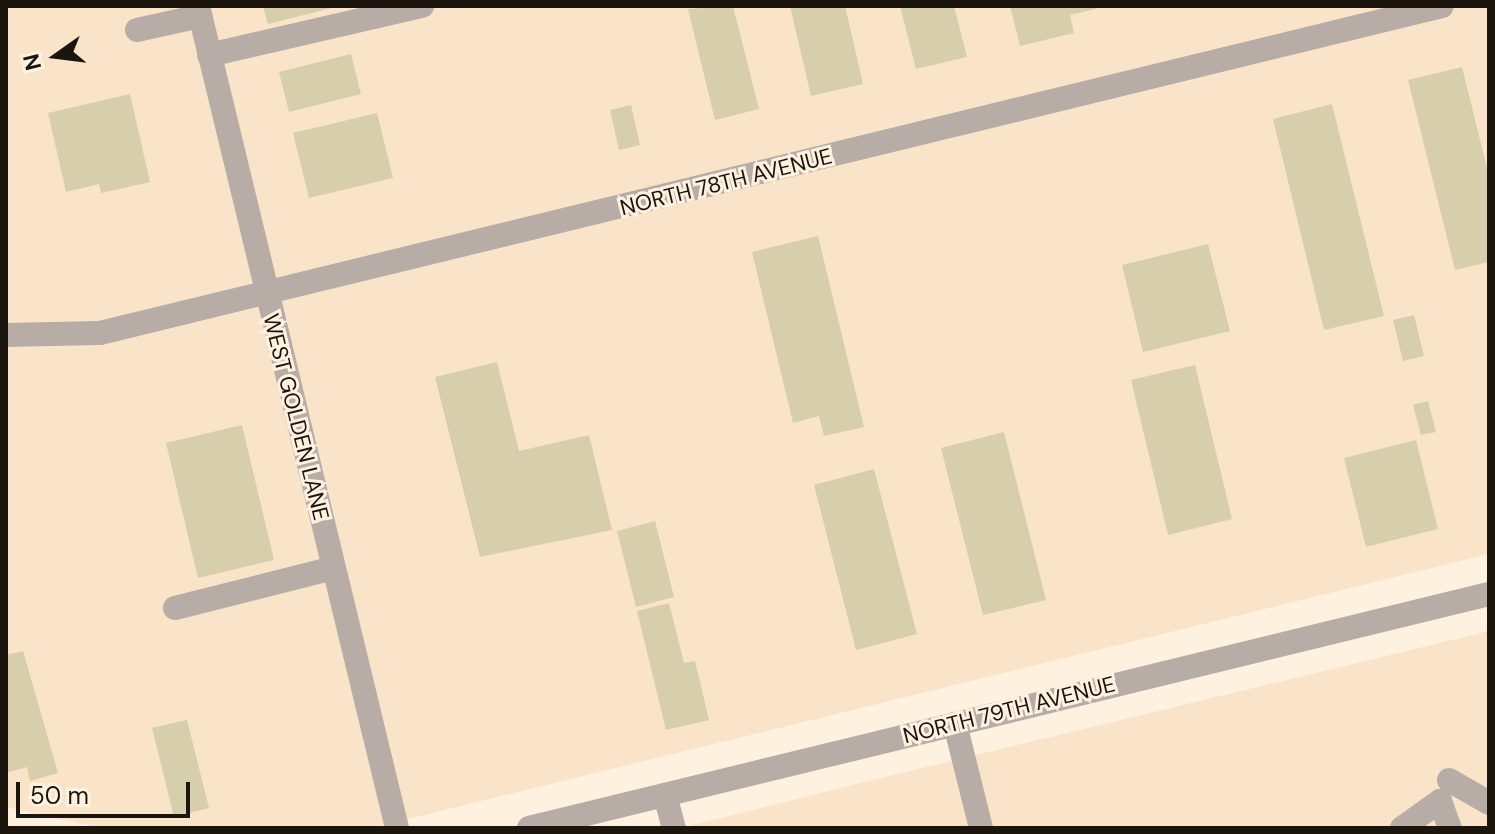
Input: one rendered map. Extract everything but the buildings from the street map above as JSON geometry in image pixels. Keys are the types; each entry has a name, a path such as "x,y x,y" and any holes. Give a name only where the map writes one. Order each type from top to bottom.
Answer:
{"street":[{"path":"209,55 422,6"},
{"name":"NORTH 78TH AVENUE","path":"6,335 100,333 1442,6"},
{"path":"137,30 199,11"},
{"name":"WEST GOLDEN LANE","path":"199,11 397,828"},
{"path":"175,608 333,568"},
{"name":"NORTH 79TH AVENUE","path":"529,828 1489,594"},
{"path":"955,724 981,828"},
{"path":"1449,780 1489,803"},
{"path":"665,795 674,828"},
{"path":"1402,828 1440,801 1450,828"}],"shaded area":[{"path":"6,6 1489,6 1489,554 371,828 101,828 6,807"},
{"path":"1489,631 1489,828 681,828 868,781"}]}
